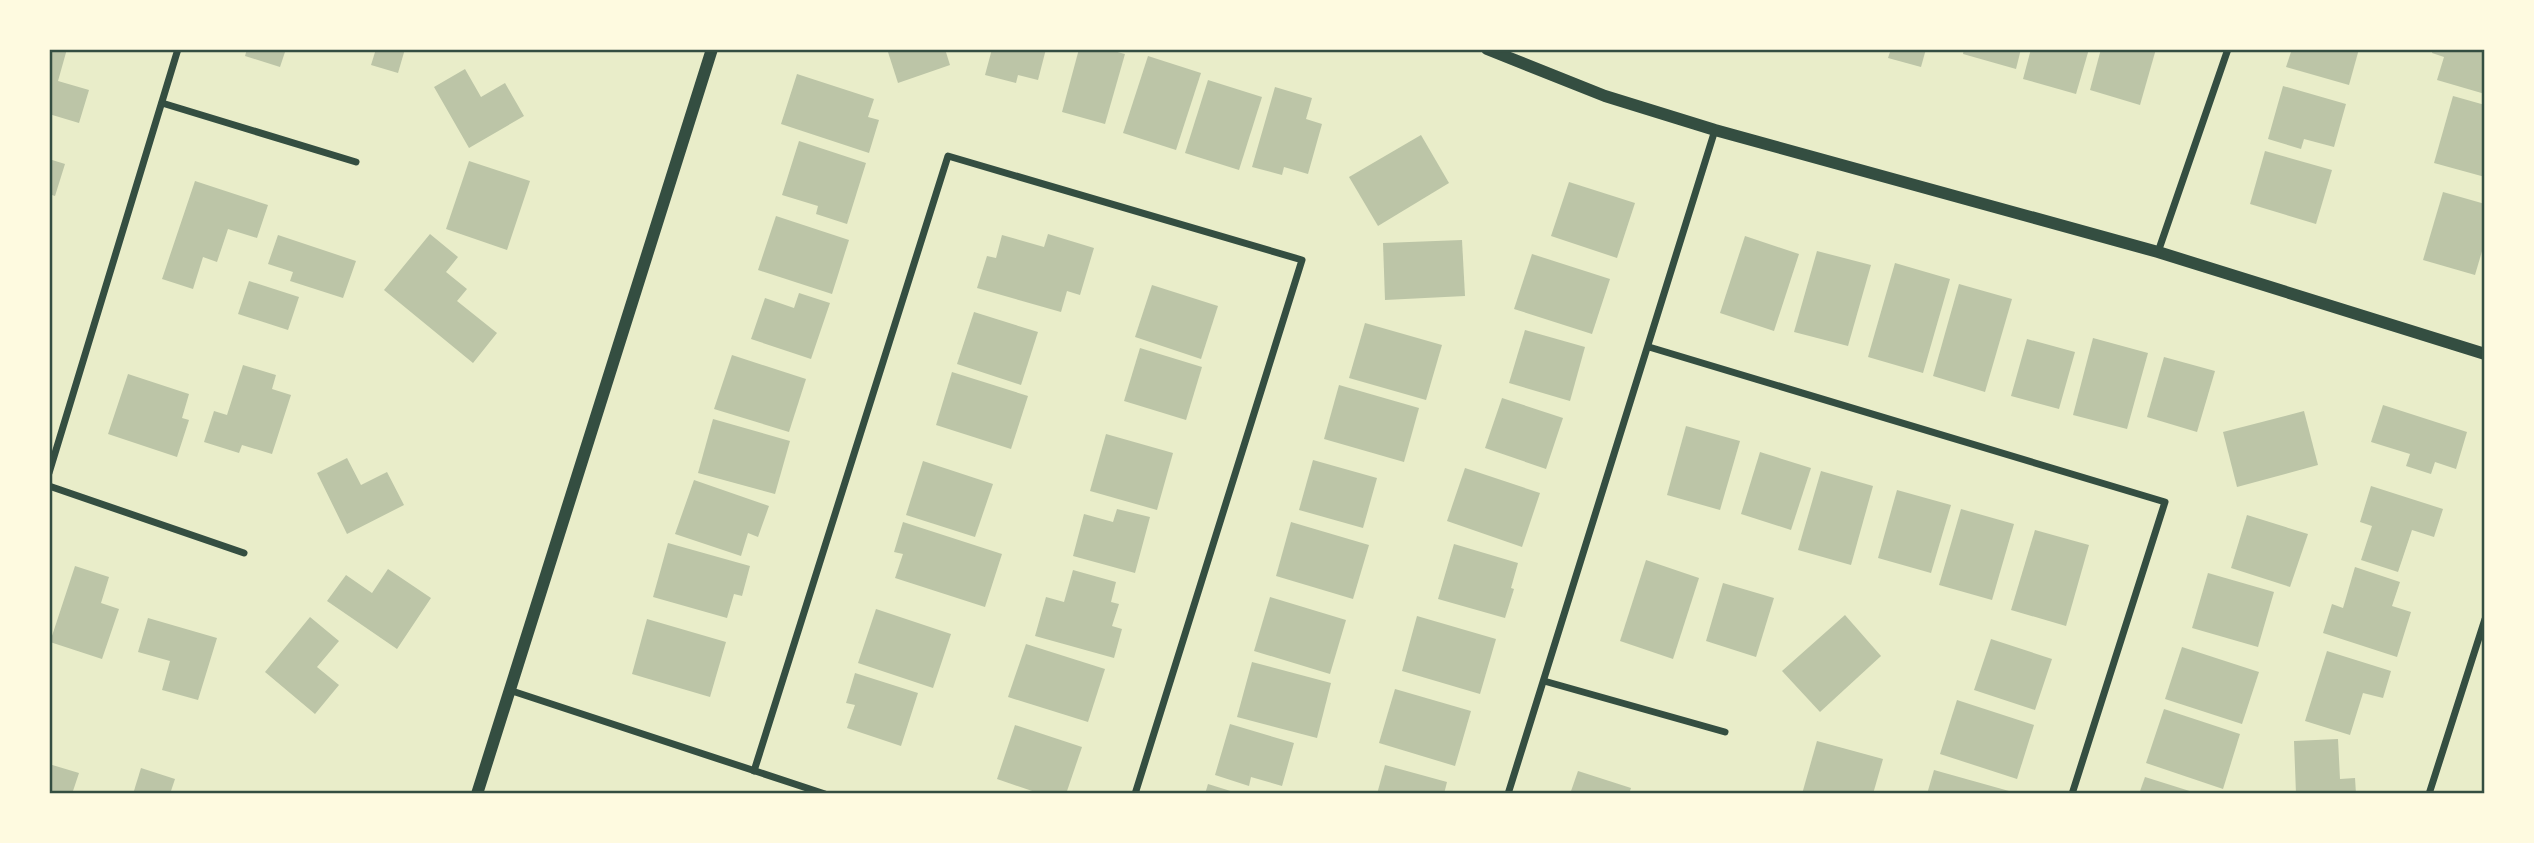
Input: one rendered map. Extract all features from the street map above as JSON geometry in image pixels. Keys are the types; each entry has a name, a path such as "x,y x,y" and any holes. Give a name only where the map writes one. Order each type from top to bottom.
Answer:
{"street":[{"path":"49,473 178,49"},
{"path":"477,794 712,49"},
{"path":"1487,49 1605,96 1715,130 2158,252 2485,354"},
{"path":"2158,252 2228,49"},
{"path":"162,103 356,162"},
{"path":"1508,794 1715,130"},
{"path":"754,771 948,156 1302,260 1135,794"},
{"path":"1649,347 2165,502 2072,794"},
{"path":"49,486 244,553"},
{"path":"2429,794 2485,619"},
{"path":"1544,681 1725,732"},
{"path":"509,690 825,794"}],"building":[{"path":"49,49 67,49 58,81 89,90 79,123 49,114"},
{"path":"247,49 286,49 280,67 245,56"},
{"path":"376,49 405,49 398,73 371,65"},
{"path":"887,49 945,49 950,65 898,83"},
{"path":"992,49 1046,49 1038,80 1018,75 1016,83 985,75"},
{"path":"1079,49 1106,49 1125,54 1105,124 1062,112"},
{"path":"1891,49 1926,49 1921,67 1888,58"},
{"path":"1964,49 2021,49 2016,69 1963,54"},
{"path":"2031,49 2089,49 2076,94 2023,79"},
{"path":"2101,49 2156,49 2140,105 2090,90"},
{"path":"2292,49 2359,49 2349,85 2286,67"},
{"path":"2433,49 2485,49 2485,94 2437,80 2444,57 2432,53"},
{"path":"1148,56 1201,73 1176,150 1123,133"},
{"path":"465,69 481,97 505,83 524,116 469,148 434,87"},
{"path":"797,74 874,99 868,117 879,120 869,153 781,124"},
{"path":"1208,80 1262,97 1239,170 1185,153"},
{"path":"2283,86 2346,104 2334,147 2304,139 2301,149 2268,139"},
{"path":"1275,87 1312,98 1306,119 1322,124 1308,174 1284,167 1282,175 1252,167"},
{"path":"2453,96 2485,105 2485,177 2434,163"},
{"path":"1421,135 1449,183 1378,226 1349,177"},
{"path":"799,141 866,163 847,224 816,214 818,206 782,195"},
{"path":"2265,151 2332,170 2316,224 2250,204"},
{"path":"49,159 65,164 55,196 49,194"},
{"path":"469,161 530,181 507,250 446,229"},
{"path":"195,181 268,205 257,238 228,229 217,262 203,257 193,289 162,279"},
{"path":"1569,182 1635,203 1617,258 1551,236"},
{"path":"2443,192 2485,204 2485,241 2475,275 2423,260"},
{"path":"776,216 849,240 832,294 758,270"},
{"path":"430,234 458,257 446,272 467,289 457,301 497,333 473,363 384,290"},
{"path":"1048,234 1094,248 1080,295 1067,291 1061,312 977,288 987,256 996,258 1002,235 1044,247"},
{"path":"278,235 356,261 343,298 290,281 293,272 268,264"},
{"path":"1745,236 1799,254 1774,331 1720,313"},
{"path":"1462,240 1465,296 1385,300 1383,243"},
{"path":"1817,251 1871,265 1848,346 1794,332"},
{"path":"1532,254 1610,279 1592,334 1514,309"},
{"path":"1895,263 1950,279 1923,373 1868,357"},
{"path":"249,281 299,297 288,330 238,314"},
{"path":"1959,284 2012,299 1985,392 1933,376"},
{"path":"1152,285 1218,306 1201,359 1135,337"},
{"path":"799,293 830,303 811,359 751,339 765,298 794,308"},
{"path":"974,312 1038,332 1021,385 957,364"},
{"path":"1365,323 1442,345 1426,400 1349,378"},
{"path":"1525,330 1585,347 1570,401 1509,383"},
{"path":"2093,338 2148,353 2127,429 2073,415"},
{"path":"2027,339 2075,352 2059,409 2011,396"},
{"path":"1140,348 1202,367 1186,420 1124,401"},
{"path":"732,355 806,379 789,432 714,409"},
{"path":"2164,357 2215,371 2197,432 2147,417"},
{"path":"243,365 276,375 272,389 291,395 272,454 242,445 239,453 204,442 214,411 227,415"},
{"path":"952,372 1028,396 1011,449 936,425"},
{"path":"128,374 189,394 182,418 189,420 177,457 108,434"},
{"path":"1339,385 1419,408 1404,462 1324,439"},
{"path":"1502,398 1563,418 1546,469 1485,448"},
{"path":"2383,405 2467,432 2456,469 2435,462 2431,474 2406,466 2410,454 2371,442"},
{"path":"2304,411 2318,465 2237,487 2223,432"},
{"path":"713,419 790,441 775,494 698,473"},
{"path":"1686,426 1740,441 1720,510 1667,495"},
{"path":"1106,434 1173,453 1157,510 1090,491"},
{"path":"1760,452 1811,468 1791,530 1741,514"},
{"path":"347,458 361,485 387,472 404,505 347,534 317,473"},
{"path":"1313,460 1377,478 1363,528 1299,510"},
{"path":"923,461 993,484 975,537 906,515"},
{"path":"1465,468 1540,493 1522,547 1447,521"},
{"path":"1821,471 1873,486 1851,565 1798,550"},
{"path":"694,480 769,506 758,537 748,533 741,556 675,534"},
{"path":"2371,486 2443,509 2434,537 2412,530 2398,572 2361,560 2372,526 2360,522"},
{"path":"1897,490 1951,505 1931,573 1878,558"},
{"path":"1117,509 1150,517 1135,573 1073,556 1084,514 1113,522"},
{"path":"1961,509 2014,524 1992,600 1939,585"},
{"path":"2247,515 2308,534 2290,587 2231,568"},
{"path":"903,522 1002,554 985,607 895,578 903,554 894,552"},
{"path":"1291,522 1369,545 1353,599 1276,576"},
{"path":"2035,530 2089,545 2066,626 2011,610"},
{"path":"668,543 750,566 742,596 734,594 727,618 653,597"},
{"path":"1454,544 1518,563 1505,618 1438,599"},
{"path":"1646,560 1699,578 1673,659 1620,641"},
{"path":"75,566 109,577 101,603 119,609 102,659 50,642"},
{"path":"2355,567 2400,582 2392,606 2411,612 2397,657 2323,633 2332,604 2343,608"},
{"path":"388,569 431,598 397,649 327,601 346,575 372,593"},
{"path":"1073,570 1116,582 1111,602 1119,604 1112,626 1122,629 1114,658 1035,636 1046,597 1064,602"},
{"path":"2208,573 2274,592 2258,647 2192,628"},
{"path":"1723,583 1774,598 1756,657 1706,641"},
{"path":"1270,597 1346,620 1330,674 1254,651"},
{"path":"876,609 951,634 933,688 858,663"},
{"path":"1845,615 1881,656 1820,712 1782,671"},
{"path":"1417,616 1496,639 1480,694 1402,671"},
{"path":"310,617 339,641 317,667 339,685 315,714 265,672"},
{"path":"148,618 217,638 198,700 162,690 170,661 138,652"},
{"path":"647,619 726,642 710,697 632,674"},
{"path":"1991,639 2052,659 2035,710 1974,690"},
{"path":"1026,644 1105,669 1088,722 1008,697"},
{"path":"2182,647 2259,672 2242,724 2165,699"},
{"path":"2327,651 2391,671 2383,698 2363,693 2350,735 2305,721"},
{"path":"1252,662 1331,683 1317,738 1237,717"},
{"path":"855,673 918,693 901,746 847,728 855,705 846,703"},
{"path":"1395,689 1471,711 1455,766 1379,743"},
{"path":"1957,700 2034,725 2017,779 1940,754"},
{"path":"2164,709 2240,734 2223,789 2146,763"},
{"path":"1230,724 1294,743 1282,786 1251,777 1249,786 1215,775"},
{"path":"1015,725 1082,747 1066,794 1041,794 997,779"},
{"path":"2338,739 2340,779 2355,778 2356,794 2296,794 2294,741"},
{"path":"1817,741 1883,759 1873,794 1802,794"},
{"path":"49,764 79,773 72,794 49,794"},
{"path":"1385,765 1447,782 1444,794 1377,794"},
{"path":"141,768 175,779 170,794 133,794"},
{"path":"1934,770 2009,791 2009,794 1927,794"},
{"path":"1578,771 1631,788 1629,794 1570,794"},
{"path":"2145,777 2196,793 2139,794"},
{"path":"1208,784 1237,793 1237,794 1205,794"}]}
